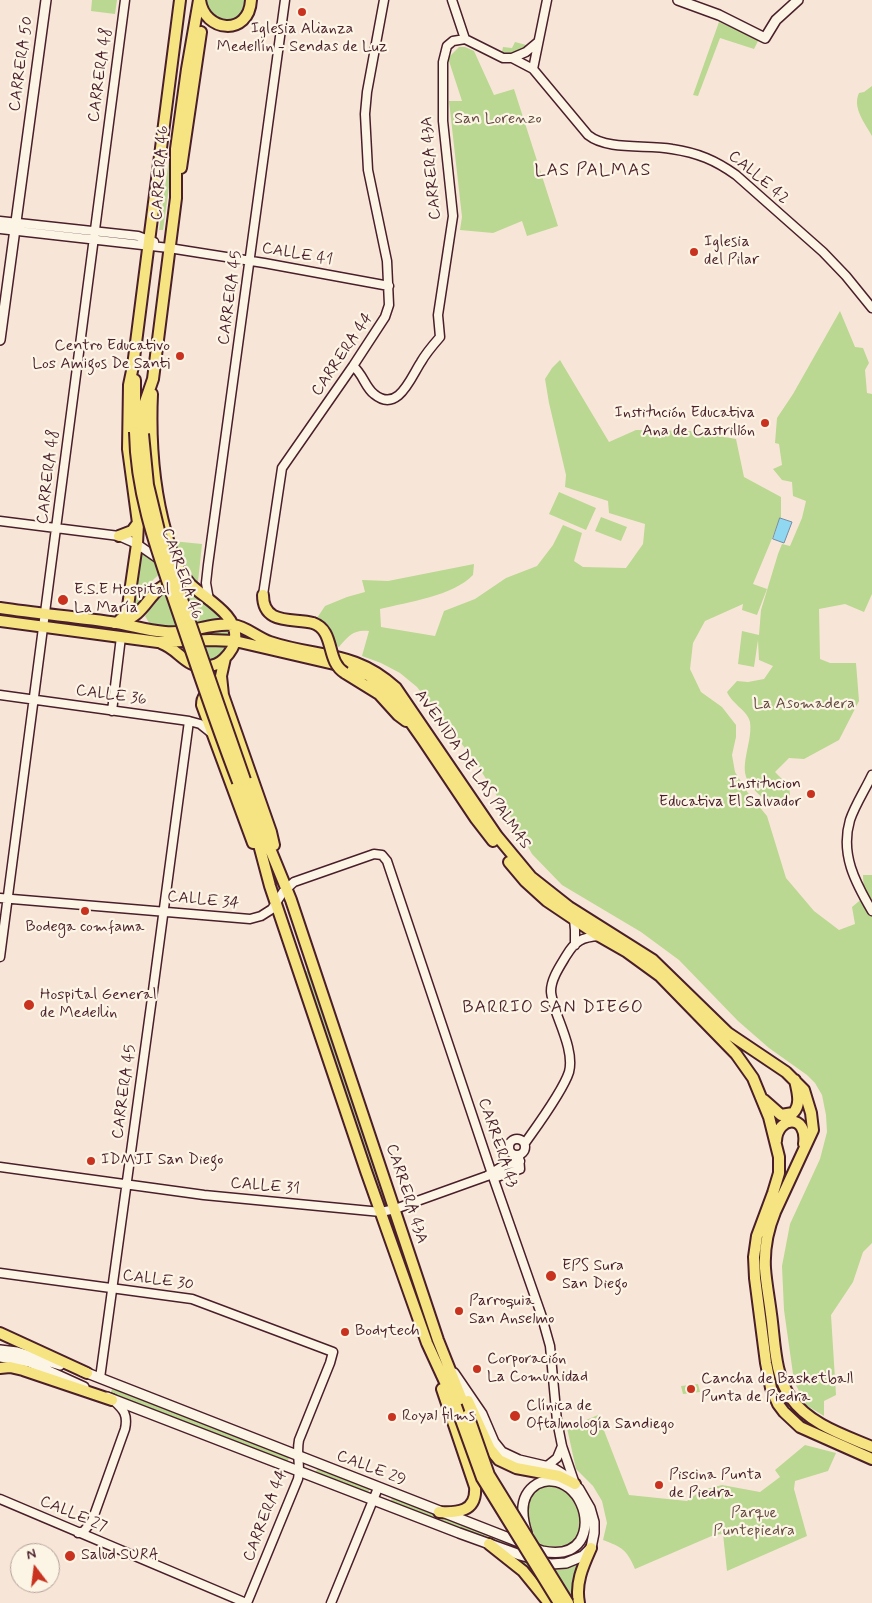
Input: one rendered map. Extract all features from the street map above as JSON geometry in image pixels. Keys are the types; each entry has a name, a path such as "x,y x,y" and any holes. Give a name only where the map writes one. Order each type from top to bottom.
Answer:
{"main road":[{"name":"CARRERA 50","path":"0,340 46,0"},
{"name":"CARRERA 46","path":"114,623 118,622 126,612 137,544 138,523 128,449 129,385 134,366 147,247 156,197 160,148 180,0"},
{"name":"CARRERA 46","path":"187,0 176,72 172,143 176,198 152,379 152,452 162,519 172,555 190,584 226,615 233,625"},
{"name":"CARRERA 46","path":"156,197 172,143 200,0"},
{"path":"200,0 202,10 211,21 224,26 239,24 244,20 249,14 251,0"},
{"path":"678,0 719,15 765,38 776,20 798,0"},
{"path":"176,198 201,32"},
{"name":"CARRERA 46","path":"134,366 139,433 139,474 149,527 212,713 242,781"},
{"name":"CARRERA 46","path":"139,433 144,405 152,379"},
{"path":"119,536 132,531 138,523 144,529 154,529 158,527 162,519"},
{"path":"114,623 122,622 136,615 163,585 180,581 190,584"},
{"path":"263,595 265,610 270,615 276,618 313,623 320,626 326,633 336,665 345,673 379,694 398,715 411,722"},
{"path":"0,608 175,633 233,625 237,644 225,658 215,665 198,667 190,664 167,645 158,642 0,621"},
{"name":"AVENIDA DE LAS PALMAS","path":"233,625 245,628 271,642 355,662 371,668 385,677 406,700 497,836 531,877 569,908 654,960 728,1033 786,1072 804,1090 812,1120 812,1130 775,1212 770,1225 767,1243 765,1267 780,1376 791,1399 812,1419 872,1447"},
{"name":"AVENIDA DE LAS PALMAS","path":"158,642 210,640 237,644 347,667 374,679 390,694 411,722 476,820 525,881 555,907 627,952 660,976 745,1065 763,1100 778,1157 779,1173 757,1236 754,1265 766,1363 771,1388 778,1404 800,1427 872,1459"},
{"path":"225,658 221,676 224,695 271,832 279,870"},
{"path":"224,695 216,693 205,695 202,701 203,709 214,735 246,828 265,870"},
{"name":"CARRERA 43A","path":"242,781 265,870 276,904 427,1344 456,1406 482,1478 559,1603"},
{"name":"CARRERA 43A","path":"242,781 286,888 334,1025 438,1340 450,1367 489,1475 568,1603"},
{"path":"763,1100 778,1114 793,1113 798,1105 794,1080"},
{"path":"776,1146 776,1136 782,1125 797,1123 804,1132 803,1150"},
{"path":"0,1333 87,1373"},
{"path":"427,1344 476,1492 471,1504 465,1509 454,1512 438,1512"},
{"name":"CALLE 29","path":"0,1350 17,1352 112,1400 489,1544 551,1564 578,1559 591,1548"},
{"name":"CALLE 29","path":"0,1357 39,1362 87,1373 438,1512 550,1553 567,1551 578,1544 586,1525 584,1511 578,1498 564,1485 553,1481 541,1482 529,1491 523,1502 523,1520 531,1543"},
{"path":"0,1368 10,1367 23,1370 112,1400"},
{"path":"450,1367 482,1414 498,1448 514,1458 560,1471 575,1484 585,1498 593,1515 594,1533 591,1548 579,1579 579,1603"},
{"path":"450,1367 494,1455 510,1466 552,1474 575,1484"},
{"path":"489,1544 523,1571 549,1603"}],"street":[{"name":"CARRERA 48","path":"0,957 4,898 43,626 125,0"},
{"name":"CARRERA 45","path":"209,600 206,583 208,565 284,0"},
{"name":"CARRERA 44","path":"263,595 282,468 353,366 385,317 389,305 387,261 368,170 365,114 367,92 384,0"},
{"path":"452,0 465,39 503,58 512,58 526,52 538,42"},
{"path":"512,58 533,69 547,0"},
{"name":"CARRERA 43A","path":"353,366 360,372 375,395 384,400 392,400 405,390 424,357 440,337 438,315 453,216 443,121 443,62 447,46 453,41 465,39"},
{"name":"CALLE 42","path":"533,69 595,141 610,144 671,148 707,157 721,164 823,252 846,276 872,308"},
{"name":"CALLE 41","path":"0,220 15,226 93,240 169,248 389,286"},
{"name":"CALLE 41","path":"0,229 15,226 138,236 147,247"},
{"path":"0,521 119,536 137,544 190,584"},
{"path":"112,711 122,637"},
{"name":"CALLE 36","path":"0,696 189,721 204,726 214,735"},
{"name":"CARRERA 45","path":"100,1378 189,721"},
{"path":"872,775 852,815 847,846 852,876 872,911"},
{"name":"CARRERA 43","path":"286,888 294,882 374,854 382,855 387,861 493,1176 521,1253 550,1346 555,1404 562,1446 575,1484"},
{"name":"CALLE 34","path":"4,898 250,919 266,914 276,904 286,888"},
{"path":"574,919 575,944"},
{"path":"523,1141 532,1132 569,1072 570,1062 551,991 553,980 575,944 587,936 600,936"},
{"path":"514,1139 523,1141 525,1150 518,1160 509,1150 509,1144 514,1139"},
{"name":"CALLE 31","path":"0,1167 204,1195 382,1212 493,1176 518,1160"},
{"name":"CALLE 30","path":"0,1273 192,1299 333,1352"},
{"name":"CARRERA 44","path":"246,1603 299,1472 297,1456 299,1440 333,1352"},
{"path":"78,1532 84,1531 92,1521 125,1429 126,1415 112,1400"},
{"path":"546,1466 557,1458 562,1446"},
{"path":"331,1603 378,1488"},
{"name":"CALLE 27","path":"0,1499 246,1603"}],"green space":[{"path":"92,0 117,0 115,14 91,11"},
{"path":"205,0 249,0 243,19 221,22 207,12"},
{"path":"719,22 759,39 754,49 720,38 698,96 693,95"},
{"path":"515,42 530,46 513,54 502,52 503,47 512,48"},
{"path":"185,46 189,46 163,230 159,230"},
{"name":"San Lorenzo","path":"459,47 465,47 474,51 494,95 514,89 558,226 527,236 522,221 493,233 460,230 462,217 449,101 462,101 448,58"},
{"path":"872,86 872,136 860,115 857,99 859,93"},
{"name":"La Asomadera","path":"840,311 855,347 863,348 869,363 865,370 867,393 872,394 872,594 864,612 845,604 819,609 820,659 830,663 856,663 859,701 839,740 804,759 789,758 775,772 789,786 790,795 782,800 764,799 756,792 745,773 745,760 750,732 749,718 727,692 737,681 748,682 764,679 773,666 759,660 758,640 754,667 738,664 742,631 759,635 761,610 778,554 782,544 790,546 802,518 806,501 793,496 792,482 782,480 773,469 782,465 779,444 775,443 777,418 793,394"},
{"path":"560,360 609,442 636,430 691,431 736,439 744,477 781,497 781,517 753,584 767,589 757,615 742,610 743,604 705,621 693,643 690,669 701,692 722,707 736,725 736,737 732,755 735,772 748,793 767,816 786,878 814,911 839,930 855,924 852,907 864,897 863,875 872,875 872,1243 863,1252 853,1282 831,1315 836,1395 824,1401 824,1416 806,1405 794,1381 784,1310 782,1266 790,1224 820,1159 827,1132 822,1095 815,1083 807,1075 769,1048 738,1021 679,960 641,932 562,885 532,854 472,757 417,687 400,673 362,656 369,631 355,632 339,647 335,645 333,636 317,618 325,606 365,592 362,580 388,581 474,564 473,575 454,588 429,597 380,609 381,627 435,636 444,611 475,599 506,578 537,566 553,545 563,525 582,533 574,561 583,567 626,568 643,544 645,524 609,513 608,501 565,487 566,475 545,379"},
{"path":"559,492 596,508 586,530 549,514"},
{"path":"601,517 627,527 621,541 595,531"},
{"path":"172,541 202,544 198,582 184,570"},
{"path":"140,550 156,561 161,573 147,587 139,606 132,606"},
{"path":"183,589 224,619 177,628 151,626 145,616 164,593 168,590"},
{"path":"232,628 232,637 191,636 206,632"},
{"path":"233,643 227,653 209,663 188,656 178,645"},
{"path":"309,970 386,1198 382,1198 304,972"},
{"path":"394,1224 433,1337 429,1338 391,1225"},
{"name":"Cancha de Basketball Punta de Piedra","path":"698,1384 700,1392 683,1394 681,1386"},
{"path":"113,1387 290,1456 287,1462 110,1394"},
{"name":"Parque Puntepiedra","path":"598,1415 629,1495 687,1501 702,1490 722,1485 760,1492 780,1477 775,1470 805,1445 836,1453 828,1471 795,1481 794,1489 807,1536 727,1571 723,1534 714,1535 635,1569 623,1550 603,1540 607,1523 602,1501 593,1486 576,1469 567,1428"},
{"path":"317,1469 370,1489 368,1492 316,1472"},
{"path":"549,1483 566,1488 579,1506 582,1525 579,1535 567,1547 560,1549 539,1546 529,1518 528,1502 532,1495"},
{"path":"392,1497 519,1546 519,1551 391,1502"},
{"path":"512,1557 529,1563 541,1583"},
{"path":"579,1562 573,1583 575,1603 572,1603 554,1569"}],"water":[{"path":"780,518 792,522 784,543 773,539"}],"place":[{"name":"Iglesia Alianza Medellín - Sendas de Luz","path":"302,12"},
{"name":"Iglesia del Pilar","path":"694,252"},
{"name":"Centro Educativo Los Amigos De Santi","path":"180,356"},
{"name":"Institución Educativa Ana de Castrillón","path":"765,423"},
{"name":"E.S.E Hospital La María","path":"63,600"},
{"name":"Institucion Educativa El Salvador","path":"811,794"},
{"name":"Bodega comfama","path":"85,911"},
{"name":"Hospital General de Medellin","path":"29,1005"},
{"name":"IDMJI San Diego","path":"91,1161"},
{"name":"EPS Sura San Diego","path":"551,1276"},
{"name":"Parroquia San Anselmo","path":"459,1311"},
{"name":"Bodytech","path":"345,1332"},
{"name":"Corporación La Comunidad","path":"477,1369"},
{"name":"Cancha de Basketball Punta de Piedra","path":"691,1389"},
{"name":"Clínica de Oftalmología Sandiego","path":"515,1416"},
{"name":"Royal films","path":"392,1417"},
{"name":"Piscina Punta de Piedra","path":"659,1485"},
{"name":"Salud SURA","path":"70,1556"}],"district":[{"name":"LAS PALMAS","path":"593,171"},
{"name":"BARRIO SAN DIEGO","path":"553,1008"}]}
